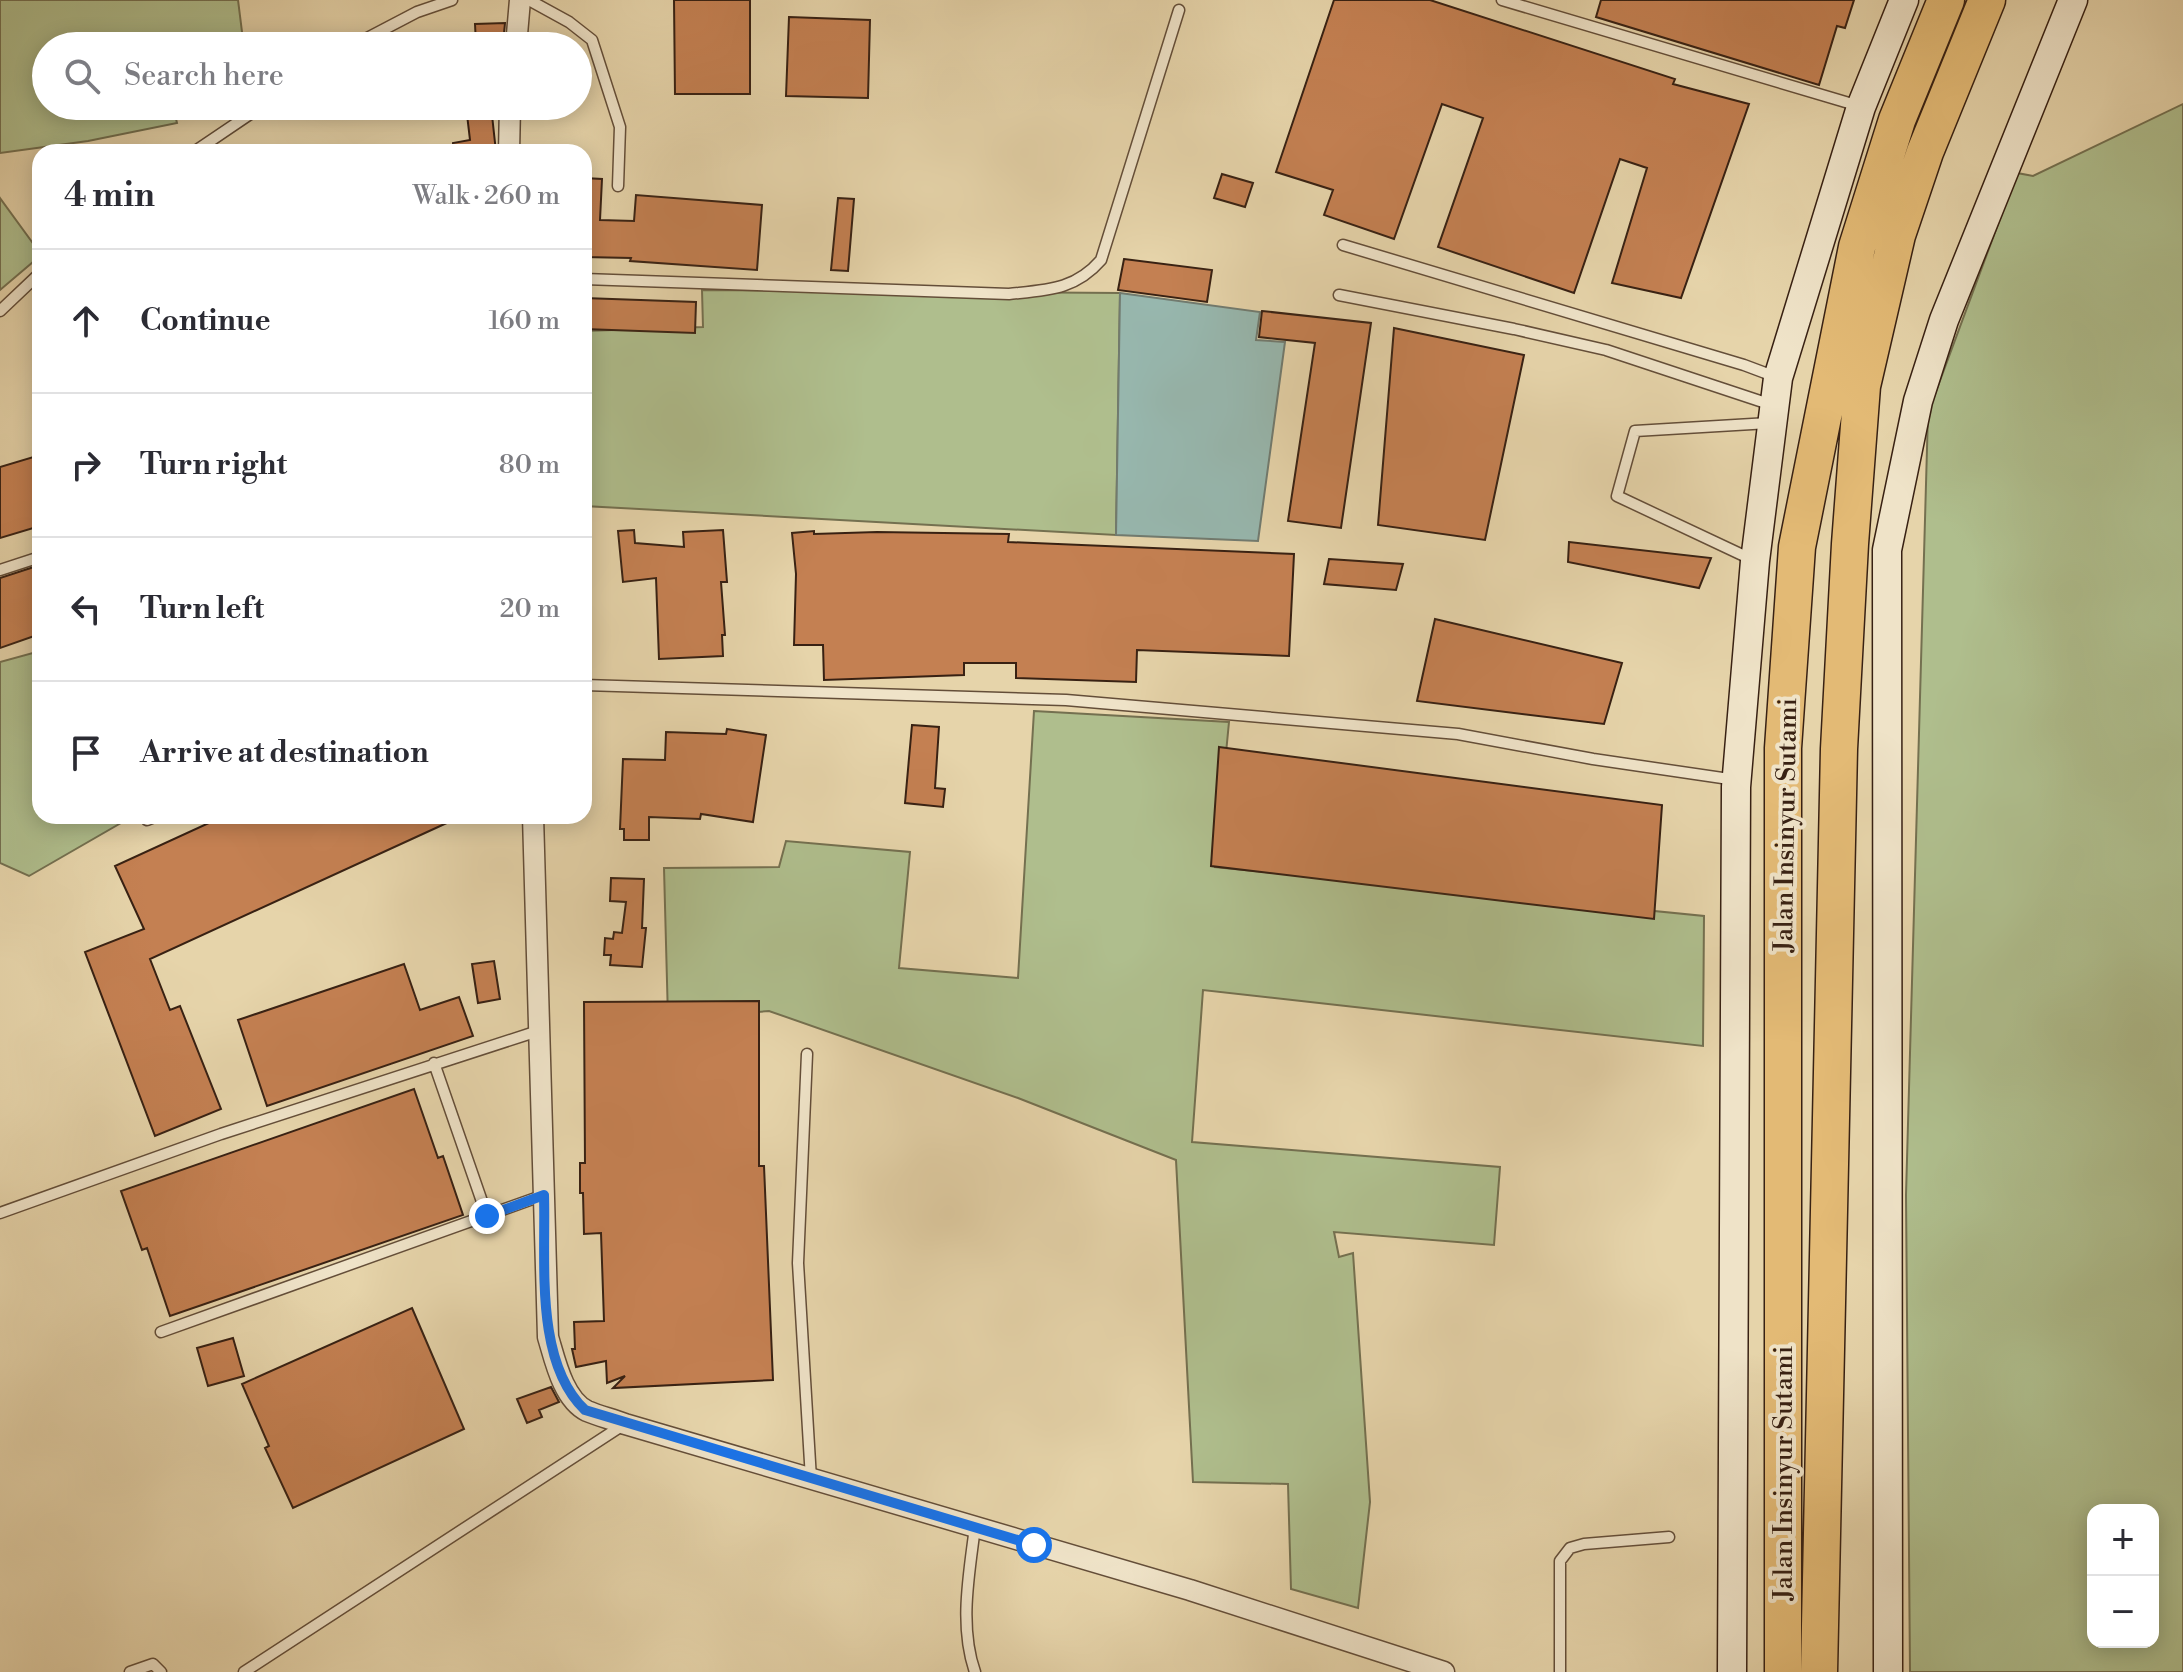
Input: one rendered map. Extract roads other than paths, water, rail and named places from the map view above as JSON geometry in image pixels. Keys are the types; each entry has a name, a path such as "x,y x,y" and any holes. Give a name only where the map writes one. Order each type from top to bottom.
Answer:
{"highway":[{"name":"Jalan Insinyur Sutami","path":"1783,1672 1783,748 1797,547 1857,247 1897,120 1946,0"},
{"name":"Jalan Insinyur Sutami","path":"1819,1672 1839,749 1862,386 1897,235 1925,152 1987,0"}],"street":[{"path":"517,32 520,0"},
{"path":"1732,1672 1736,780 1755,561 1775,402 1861,107 1904,0"},
{"path":"1888,1672 1887,550 1918,401 1944,320 2073,0"},
{"path":"509,144 510,120"},
{"path":"533,824 548,1337 558,1369 575,1401 585,1410 625,1424 1190,1590 1444,1672"}],"lane":[{"path":"379,32 417,12 452,0"},
{"path":"529,0 582,32"},
{"path":"1502,0 1861,107"},
{"path":"592,279 1009,294 1059,289 1088,275 1101,260 1179,10"},
{"path":"592,40 620,127 618,186"},
{"path":"206,144 241,120"},
{"path":"1343,245 1744,365 1775,402"},
{"path":"0,311 32,281"},
{"path":"1339,295 1606,350 1775,402"},
{"path":"1755,561 1617,496 1635,431 1775,402"},
{"path":"0,570 32,560"},
{"path":"592,685 1066,700 1458,734 1593,759 1736,780"},
{"path":"0,1213 221,1134 538,1031"},
{"path":"807,1054 798,1263 811,1479"},
{"path":"434,1063 487,1216"},
{"path":"161,1332 544,1195"},
{"path":"244,1672 625,1424"},
{"path":"975,1527 968,1588 967,1649 975,1672"},
{"path":"1560,1672 1560,1561 1570,1548 1584,1544 1669,1537"},
{"path":"130,1672 153,1664 161,1672"}],"water":[{"path":"1120,293 1260,312 1256,340 1285,342 1258,541 1116,535"}]}
